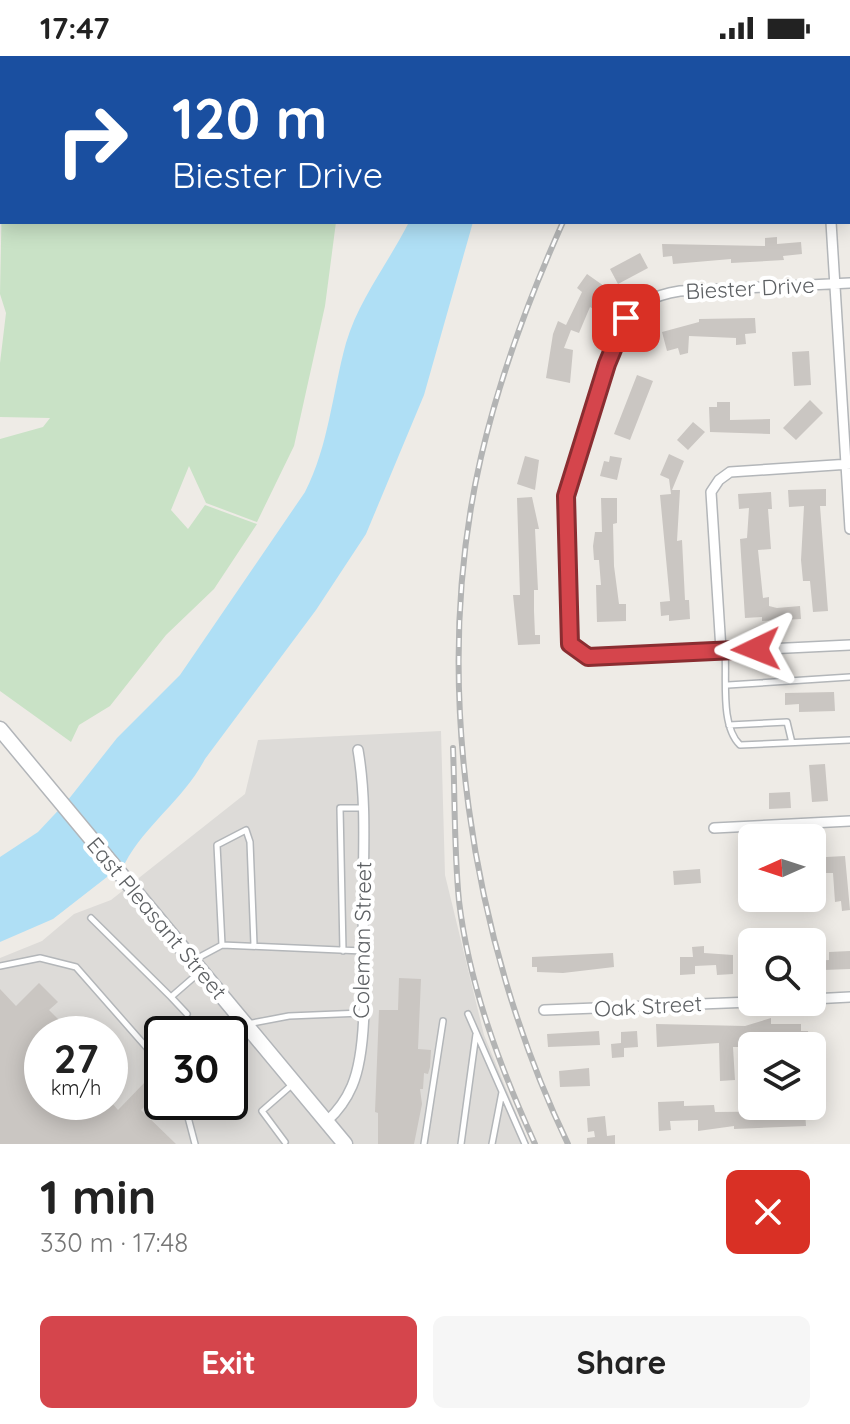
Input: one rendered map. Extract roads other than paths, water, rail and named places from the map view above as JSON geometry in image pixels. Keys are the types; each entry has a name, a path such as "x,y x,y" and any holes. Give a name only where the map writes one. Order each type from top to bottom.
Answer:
{"main road":[{"name":"East Pleasant Street","path":"0,729 240,1016"},
{"name":"East Pleasant Street","path":"248,1026 345,1144"}],"street":[{"path":"831,224 850,529"},
{"name":"Biester Drive","path":"723,650 622,656 580,654 567,636 566,496 611,352 626,318 655,296 680,291 850,283"},
{"path":"848,464 730,472 719,480 711,492 723,650 850,645"},
{"name":"Coleman Street","path":"327,1121 339,1110 353,1085 362,1013 363,808 358,750"},
{"path":"714,828 850,821"},
{"path":"826,998 850,997"},
{"name":"Oak Street","path":"544,1010 738,1003"}],"lane":[{"path":"723,650 729,725 733,738 740,745 850,740"},
{"path":"728,685 850,677"},
{"path":"729,725 787,722 792,743"},
{"path":"343,951 340,808 363,808"},
{"path":"222,945 217,845 246,830 250,842 254,945"},
{"path":"91,918 187,1014"},
{"path":"171,997 197,966 222,945 363,951"},
{"path":"0,966 40,958 76,967 144,1044"},
{"path":"248,1020 362,1013"},
{"path":"468,1014 523,1143"},
{"path":"424,1144 443,1021"},
{"path":"461,1144 477,1031"},
{"path":"285,1142 262,1111 295,1082"},
{"path":"492,1144 502,1091"},
{"path":"189,1120 195,1144"}],"water":[{"path":"408,224 472,224 424,395 366,534 316,610 196,773 143,836 125,863 53,919 0,942 0,857 38,832 117,738 180,675 305,492 325,438 346,343 366,296"}],"railway":[{"path":"562,224 516,337 481,457 466,542 459,629 460,718 469,807 484,896 506,982 534,1065 568,1144"},
{"path":"453,748 456,863 470,964 488,1025 535,1144"}]}
